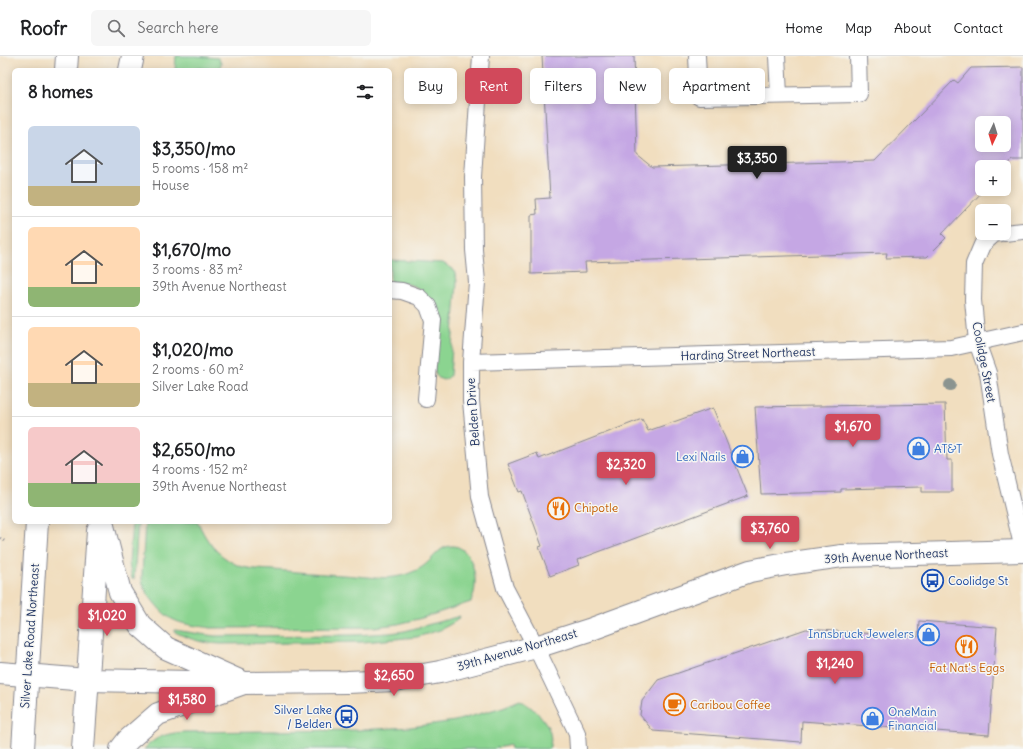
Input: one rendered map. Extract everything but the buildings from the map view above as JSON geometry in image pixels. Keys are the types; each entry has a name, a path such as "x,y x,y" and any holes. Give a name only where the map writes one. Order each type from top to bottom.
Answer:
{"street":[{"path":"66,68 67,56"},
{"path":"129,56 129,68"},
{"path":"130,68 133,56"},
{"name":"Silver Lake Road Northeast","path":"23,749 37,524"},
{"path":"83,749 98,524"},
{"path":"103,524 120,592 140,625 166,648 244,683"},
{"name":"39th Avenue Northeast","path":"0,673 28,674 87,680 244,683 395,680 440,672 536,647 588,630 750,571 842,556 1023,550"},
{"path":"121,749 128,740 158,714 244,683"}],"lane":[{"name":"Belden Drive","path":"481,56 473,177 474,250 477,282 471,362 471,401 480,497 505,588 536,647 578,734 578,749"},
{"path":"697,56 699,97 859,94 858,56"},
{"path":"778,56 779,95"},
{"path":"1011,232 1023,231"},
{"name":"Coolidge Street","path":"987,240 982,245 974,264 973,300 977,342 988,373 1000,454 1023,550"},
{"path":"392,290 402,291 419,297 428,306 433,320 426,399"},
{"name":"Harding Street Northeast","path":"471,362 951,348 1023,332"}],"path":[{"path":"0,538 6,542"}],"green space":[{"path":"176,56 218,58 221,63 218,68 175,68"},
{"path":"392,260 443,263 453,269 456,276 457,282 450,375 444,380 440,379 435,373 423,292 412,285 392,282"},
{"path":"132,524 138,524 134,579 132,579 129,564"},
{"path":"145,524 199,524 208,541 222,556 235,564 254,569 386,578 400,576 418,569 442,549 449,546 454,546 464,551 471,561 475,579 475,587 471,602 398,624 374,627 211,628 178,622 170,618 160,610 145,589 142,581"},
{"path":"460,616 456,621 440,630 417,637 363,642 221,644 197,641 175,632 175,630 215,636 355,635 405,631"},
{"path":"520,700 539,714 544,720 550,734 551,741 549,749 511,749 510,745 493,749 144,749 153,741 162,736 183,732 359,730 411,727 455,721 503,707"}],"place":[{"name":"AT&T","path":"918,449"},
{"name":"Lexi Nails","path":"742,457"},
{"name":"Chipotle","path":"558,508"},
{"name":"Coolidge St","path":"933,581"},
{"name":"Innsbruck Jewelers","path":"929,634"},
{"name":"Fat Nat's Eggs","path":"967,647"},
{"name":"Caribou Coffee","path":"675,705"},
{"name":"Silver Lake / Belden","path":"347,717"},
{"name":"OneMain Financial","path":"873,719"}]}
